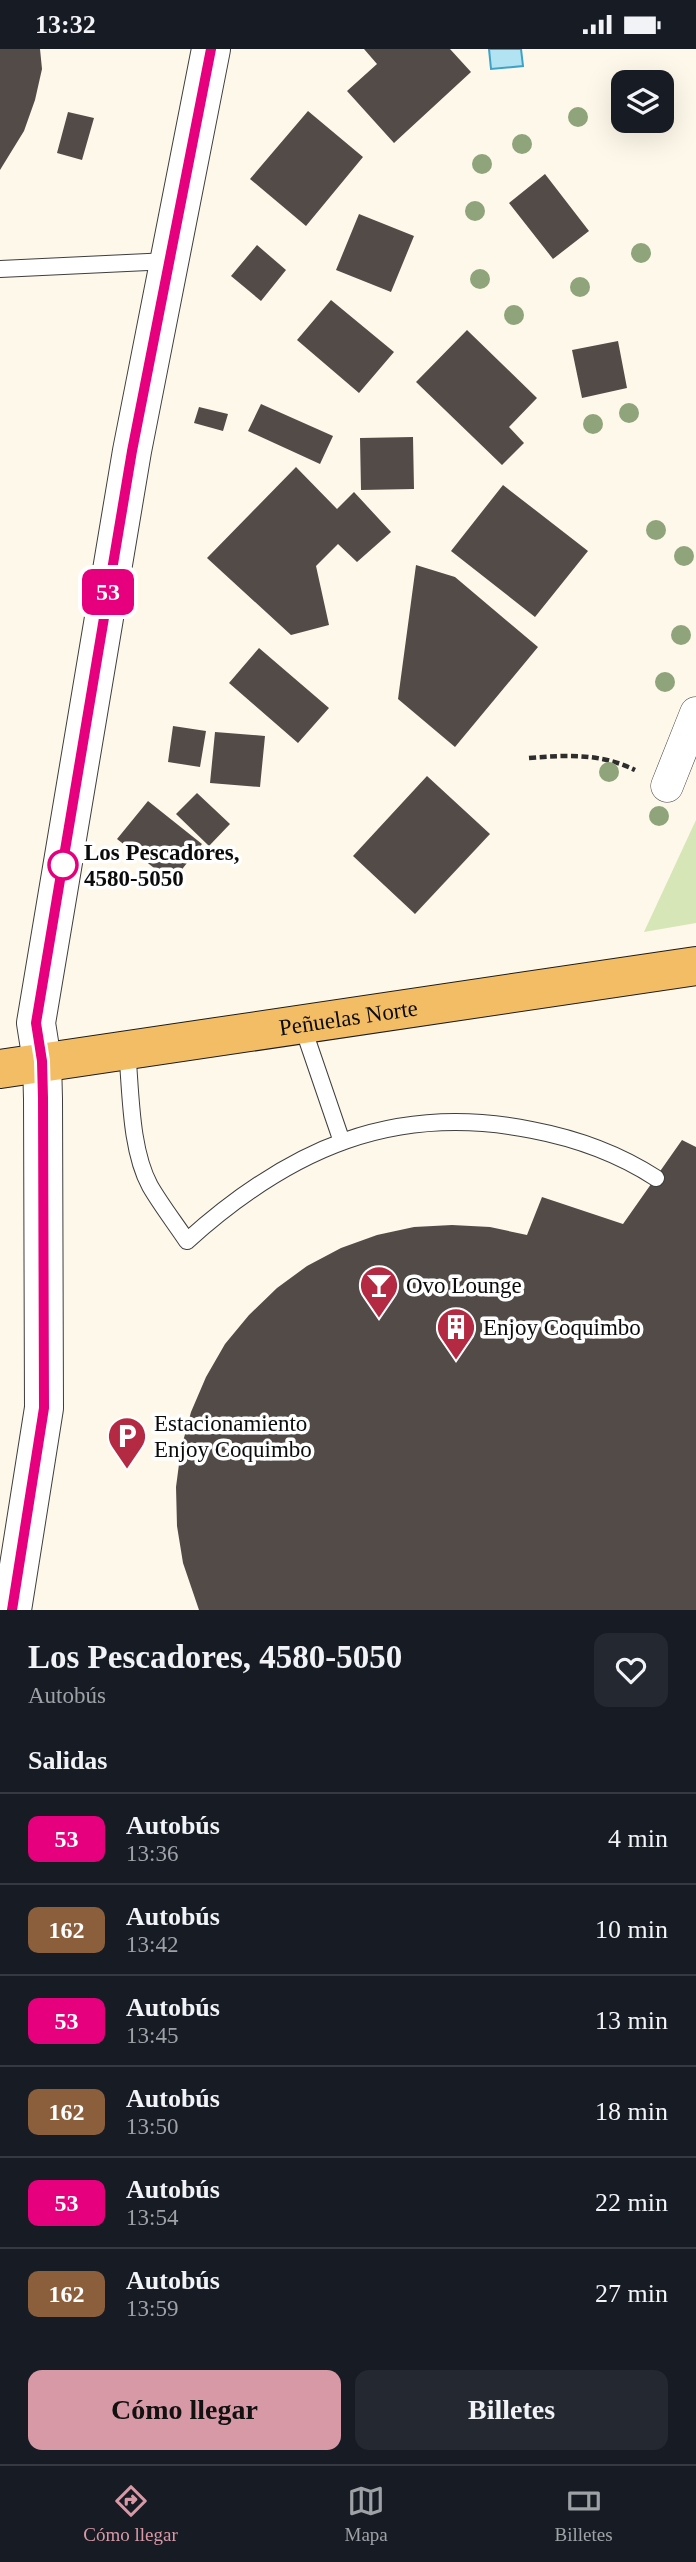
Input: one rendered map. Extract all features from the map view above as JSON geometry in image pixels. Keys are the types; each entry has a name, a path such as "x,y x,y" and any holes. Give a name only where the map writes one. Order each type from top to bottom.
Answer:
{"main road":[{"name":"Peñuelas Norte","path":"0,1069 696,966"}],"street":[{"path":"12,1610 44,1408 42,1061 36,1023 132,451 211,49"},
{"path":"667,786 696,713"}],"lane":[{"path":"0,269 169,261"},
{"path":"302,1025 342,1142"},
{"path":"127,1051 141,1163 149,1185 187,1241 241,1196 305,1157 383,1128 418,1123 484,1122 548,1133 579,1142 656,1178"}],"path":[{"path":"529,758 580,755 625,765 667,786"}],"green space":[{"path":"696,820 696,923 644,932"}],"water":[{"path":"489,49 521,49 523,66 491,69"}],"building":[{"path":"0,49 40,49 42,69 24,131 0,170"},
{"path":"364,49 450,49 471,72 394,143 347,91 377,64"},
{"path":"308,111 363,157 306,226 250,179"},
{"path":"68,112 94,118 82,160 57,153"},
{"path":"545,174 589,231 553,259 509,203"},
{"path":"359,214 414,236 391,292 336,270"},
{"path":"257,245 286,270 261,301 231,276"},
{"path":"331,300 394,352 359,393 297,340"},
{"path":"467,330 537,398 509,427 524,443 502,465 416,382"},
{"path":"618,341 627,388 582,398 572,350"},
{"path":"261,404 333,436 320,464 248,431"},
{"path":"199,407 228,414 223,431 194,423"},
{"path":"413,437 414,489 361,490 360,438"},
{"path":"296,467 337,509 354,492 391,532 357,562 338,544 316,566 329,625 291,635 207,558"},
{"path":"503,485 588,551 535,617 451,551"},
{"path":"416,565 455,577 538,647 455,747 398,699"},
{"path":"259,648 329,708 298,743 229,683"},
{"path":"173,726 206,731 200,767 168,762"},
{"path":"215,732 265,736 260,787 210,783"},
{"path":"427,776 490,834 415,914 353,856"},
{"path":"197,793 230,824 209,846 176,814"},
{"path":"148,801 202,844 172,882 117,839"},
{"name":"Enjoy Coquimbo","path":"682,1140 696,1147 696,1610 199,1610 183,1563 177,1526 176,1487 181,1449 191,1412 206,1377 225,1344 249,1315 277,1288 307,1266 341,1248 377,1235 414,1227 452,1225 490,1227 527,1235 542,1197 623,1224"}],"bus line":[{"name":"53","path":"12,1610 44,1408 43,1098 42,1061 36,1023 132,451 211,49"}],"place":[{"name":"Los Pescadores, 4580-5050","path":"63,865"},
{"name":"Ovo Lounge","path":"379,1319"},
{"name":"Enjoy Coquimbo","path":"456,1361"},
{"name":"Estacionamiento Enjoy Coquimbo","path":"127,1470"}]}
